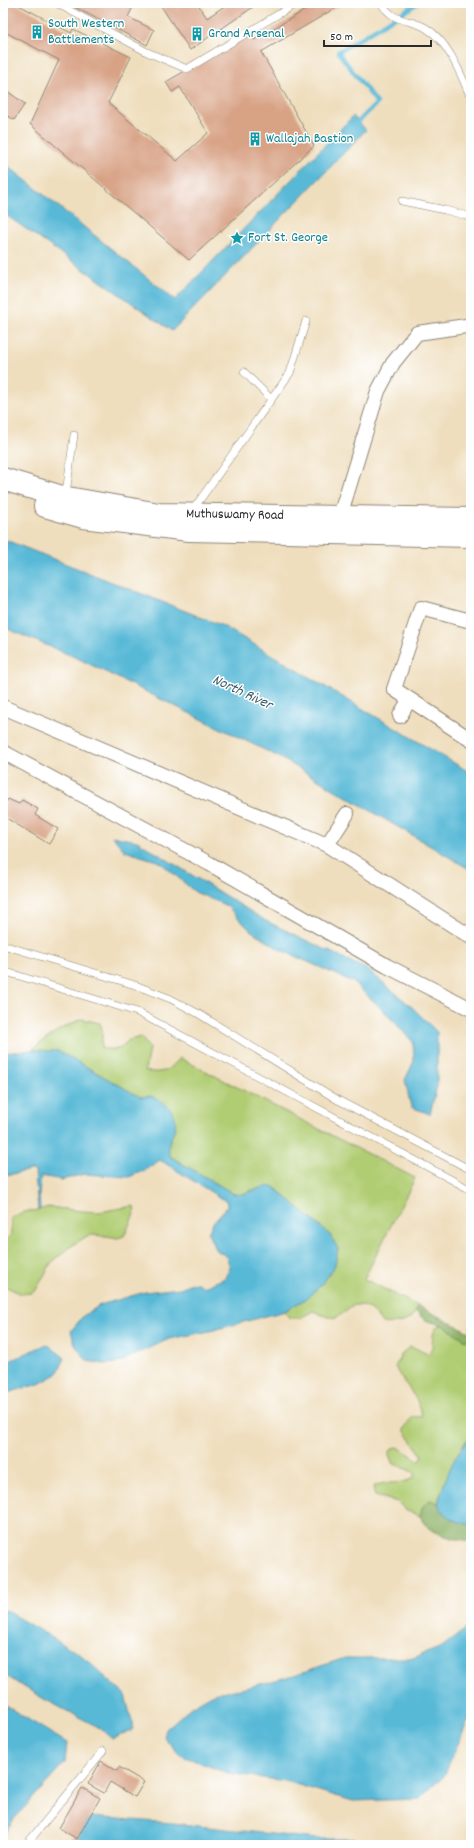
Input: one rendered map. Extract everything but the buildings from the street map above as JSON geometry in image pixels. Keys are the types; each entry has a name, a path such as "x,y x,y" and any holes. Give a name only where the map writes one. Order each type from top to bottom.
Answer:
{"main road":[{"name":"Muthuswamy Road","path":"3,479 60,503 83,517 189,530 471,536"},
{"name":"Muthuswamy Road","path":"3,494 60,503 160,514 471,518"}],"street":[{"path":"340,516 378,391 394,363 417,333 466,326"},
{"path":"471,621 421,608 394,688 409,700 471,740"},
{"path":"400,716 409,700"},
{"path":"3,707 327,845 471,937"},
{"path":"3,752 210,864 387,966 471,1009"},
{"path":"327,845 347,814"}],"lane":[{"path":"56,3 147,52 187,68 297,3"},
{"path":"381,3 391,15 399,20 425,28 439,39 451,57 471,98"},
{"path":"402,201 471,217"},
{"path":"190,514 290,373 306,321"},
{"path":"244,372 271,399"},
{"path":"60,503 67,486 74,435"},
{"path":"3,946 135,986 171,999 199,1014 338,1100 471,1170"},
{"path":"3,971 137,1012 471,1190"},
{"path":"26,1845 102,1751"}],"green space":[{"path":"81,1019 100,1023 102,1030 102,1049 119,1049 129,1040 141,1037 149,1048 145,1071 161,1072 169,1069 180,1058 415,1178 364,1279 418,1306 412,1316 404,1322 394,1324 382,1323 370,1309 357,1305 350,1307 337,1317 328,1317 313,1311 300,1318 289,1318 285,1311 307,1298 338,1249 330,1235 274,1187 252,1190 240,1195 234,1194 171,1157 169,1153 170,1138 175,1127 152,1096 140,1097 58,1051 31,1050 57,1031"},
{"path":"133,1206 136,1210 124,1236 118,1238 89,1235 74,1244 51,1263 36,1290 31,1293 21,1294 3,1285 3,1242 11,1235 11,1218 23,1212 48,1207 99,1212"},
{"path":"418,1306 471,1333 471,1343 442,1325 425,1320 416,1312"},
{"path":"442,1325 471,1343 471,1437 465,1442 441,1492 438,1503 430,1501 423,1506 420,1516 405,1510 398,1502 375,1496 373,1487 384,1483 405,1482 415,1477 413,1472 392,1463 389,1454 392,1448 398,1447 420,1461 423,1457 404,1430 407,1423 411,1419 415,1417 422,1417 421,1410 415,1397 395,1367 402,1353 410,1347 430,1354 435,1328"},
{"path":"430,1500 438,1503 447,1516 471,1525 471,1541 442,1535 435,1532 424,1523 420,1516 423,1506"}],"water":[{"path":"353,116 366,130 172,331 3,213 3,162 175,300"},
{"name":"North River","path":"3,539 223,626 471,773 471,870 281,758 77,658 3,627"},
{"path":"112,836 137,841 266,921 368,970 413,1008 437,1032 437,1086 430,1114 411,1107 405,1080 414,1061 413,1042 382,1009 353,982 281,950 250,930 227,906 195,892 160,862 125,851"},
{"path":"31,1050 58,1051 140,1097 151,1097 166,1104 173,1113 176,1122 168,1149 171,1157 234,1194 244,1194 263,1187 274,1187 330,1235 338,1249 335,1265 323,1283 307,1298 285,1311 210,1331 169,1339 118,1363 105,1364 87,1361 75,1345 71,1331 83,1316 100,1305 145,1292 180,1288 189,1284 198,1283 204,1287 225,1278 230,1267 226,1256 215,1249 208,1233 214,1221 227,1207 227,1202 160,1160 145,1170 129,1177 84,1174 62,1180 41,1176 39,1194 40,1209 38,1210 35,1171 31,1170 3,1176 3,1053"},
{"path":"47,1344 65,1358 57,1374 39,1384 3,1394 3,1364"},
{"path":"471,1437 471,1525 447,1516 438,1503 454,1459"},
{"path":"3,1609 80,1654 125,1695 134,1729 112,1739 100,1728 44,1699 3,1674"},
{"path":"471,1625 471,1714 445,1774 420,1799 353,1801 285,1781 227,1773 180,1755 164,1737 166,1729 191,1707 215,1693 241,1689 291,1676 345,1658 413,1658 442,1647"},
{"path":"3,1704 67,1743 65,1763 13,1820 3,1838"},
{"path":"91,1817 172,1823 316,1839 354,1839 359,1845 67,1845"}],"waterway":[{"path":"354,126 377,103 338,52 418,3"}],"place":[{"name":"South Western Battlements","path":"37,32"},
{"name":"Grand Arsenal","path":"197,34"},
{"name":"Wallajah Bastion","path":"255,139"},
{"name":"Fort St. George","path":"237,238"}]}
